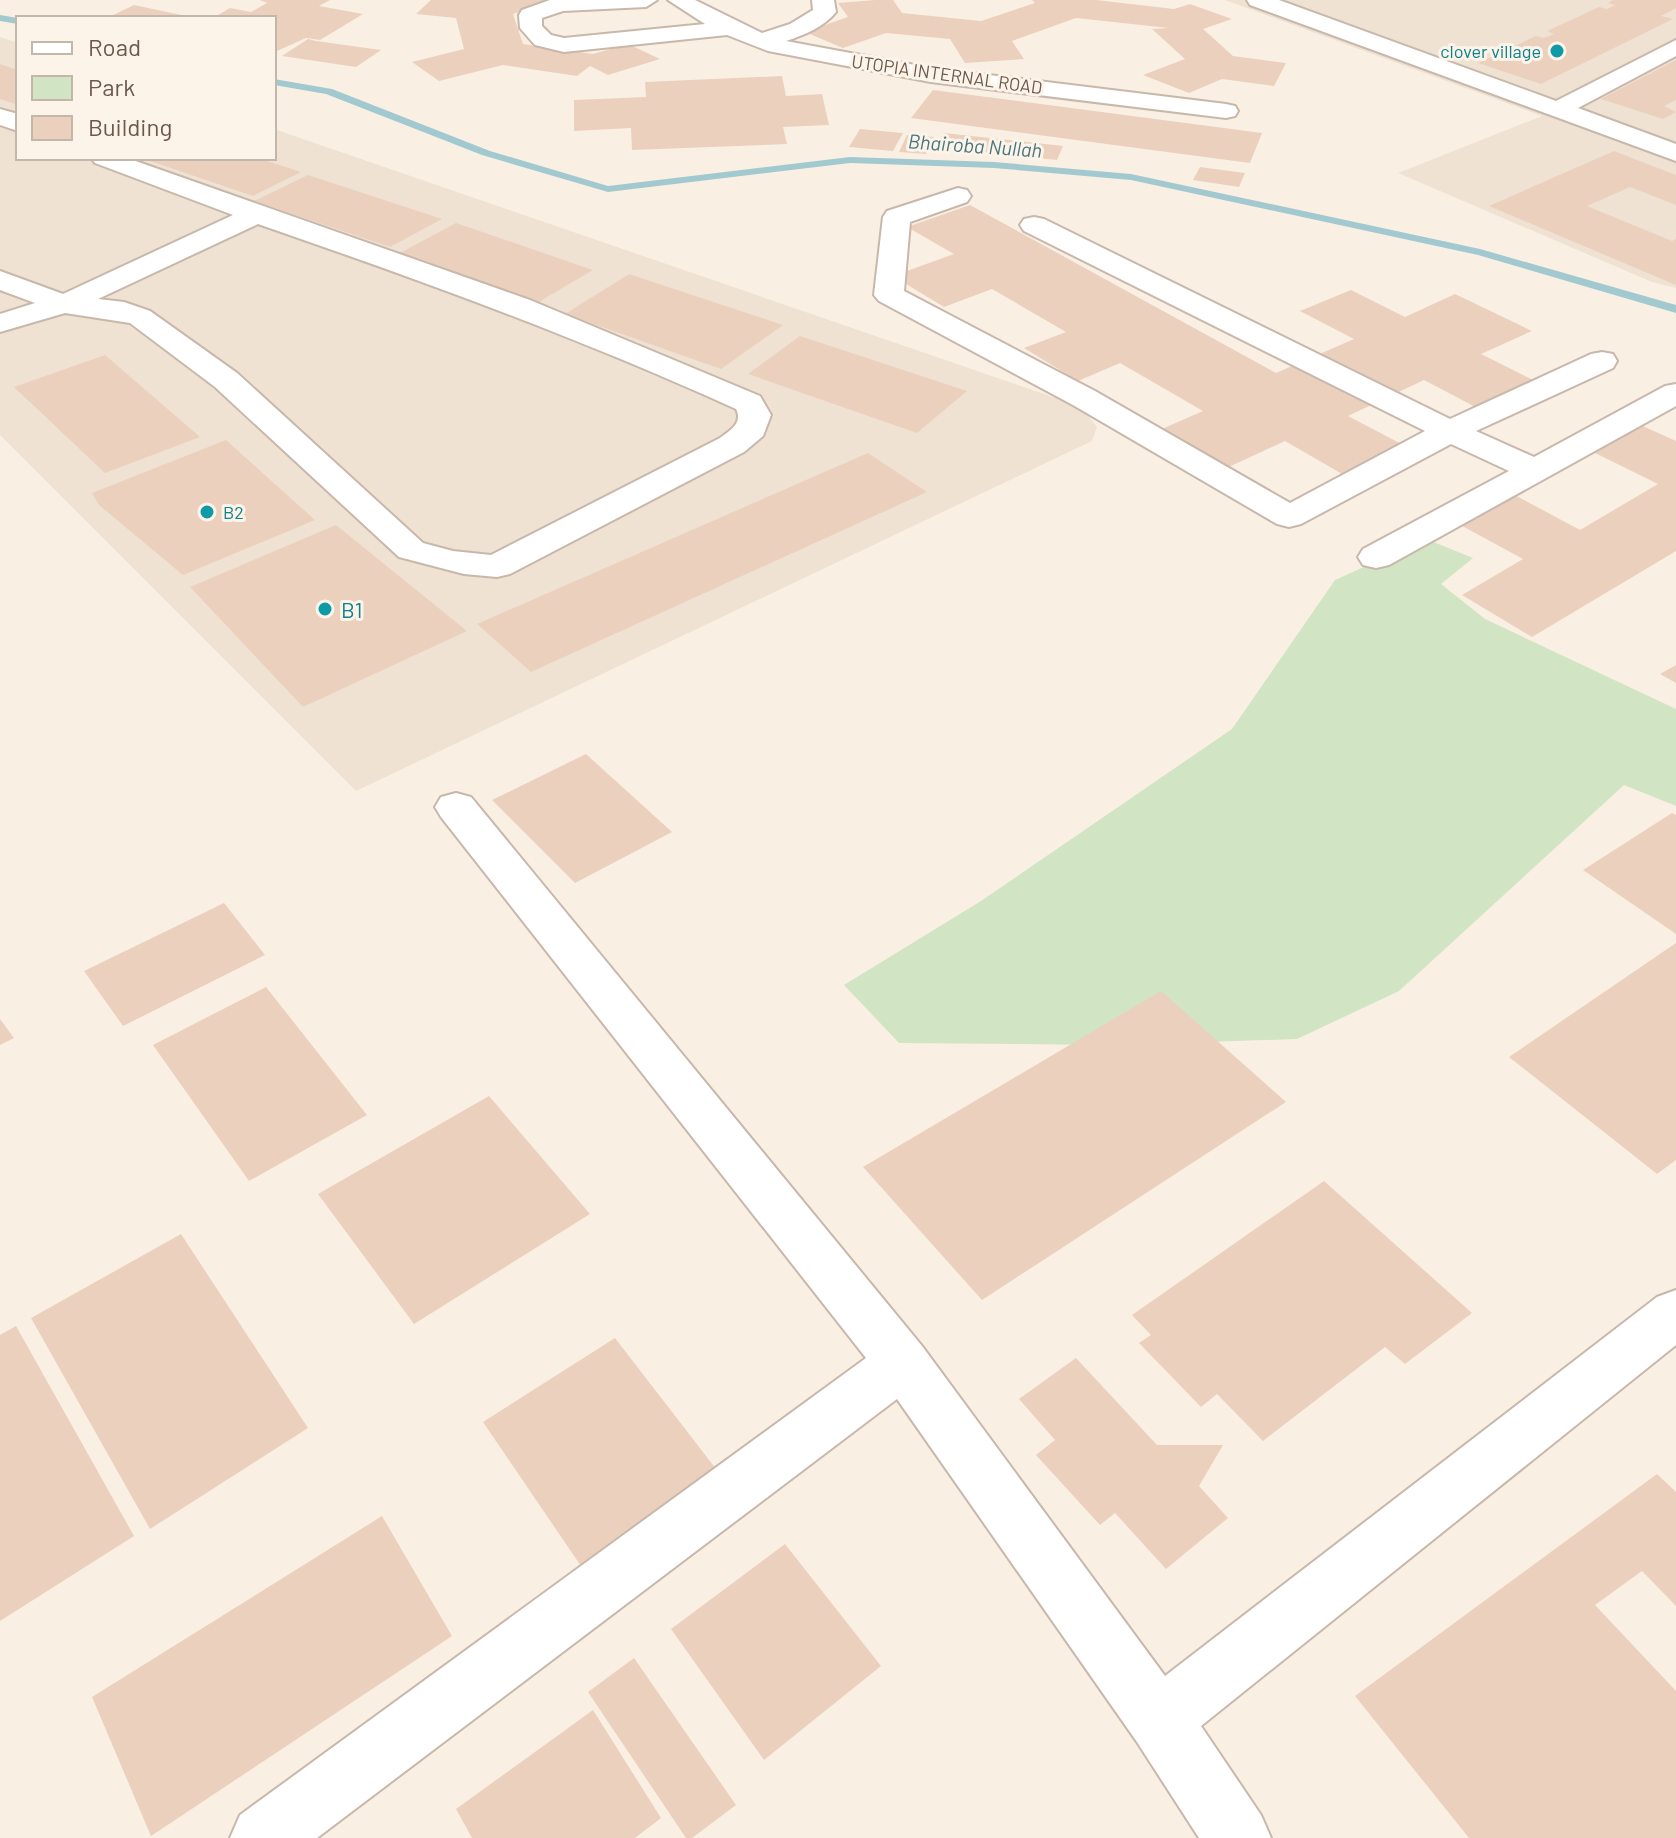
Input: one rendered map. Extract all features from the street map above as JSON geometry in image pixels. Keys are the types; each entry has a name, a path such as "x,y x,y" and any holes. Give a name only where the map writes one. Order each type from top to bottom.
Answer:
{"street":[{"path":"646,0 560,4 530,15 531,28 543,40 564,45 730,28"},
{"name":"UTOPIA INTERNAL ROAD","path":"679,0 730,28 762,41 931,75 1226,111"},
{"path":"762,41 798,29 825,12 823,0"},
{"path":"1258,0 1676,153"},
{"path":"1286,10 1312,0"},
{"path":"1558,109 1676,47"},
{"path":"0,280 64,304 124,311 151,324 226,380 411,550 435,560 497,566 732,445 752,429 755,415 749,403 657,361 486,294 179,189 109,160"},
{"path":"958,196 897,217 889,295 1084,398 1289,517 1450,431 1602,361"},
{"path":"0,323 64,304 258,214"},
{"path":"1034,225 1533,469"},
{"path":"1376,557 1676,393"},
{"path":"456,807 903,1363 1159,1720 1238,1838"},
{"path":"1159,1720 1676,1313"},
{"path":"263,1838 903,1363"}],"shaded area":[{"name":"clover village","path":"1225,0 1676,0 1676,288 1652,282 1398,173 1542,116"},
{"path":"0,37 16,42 16,160 276,160 276,130 1070,403 1097,427 1092,441 356,791 0,435"}],"green space":[{"path":"1426,539 1473,558 1441,584 1485,619 1676,709 1676,806 1624,785 1399,991 1297,1039 1117,1045 899,1043 844,985 981,901 1232,729 1335,580"}],"building":[{"path":"260,0 330,0 319,6 363,14 320,40 306,38 277,51 276,16 216,16 230,8 251,12 267,3"},
{"path":"431,0 554,0 513,14 523,44 593,54 628,44 660,59 608,75 590,66 577,76 503,65 439,81 412,62 464,49 456,18 416,14"},
{"path":"893,0 902,13 981,21 1035,3 1032,0 1096,0 1174,9 1190,4 1232,19 1203,29 1233,56 1286,63 1274,86 1222,79 1189,93 1143,75 1185,59 1152,29 1169,28 1076,18 1012,41 1024,59 965,63 950,39 886,33 843,48 805,32 848,17 838,3"},
{"name":"clover village","path":"1613,0 1676,0 1676,8 1661,16 1673,19 1541,84 1478,63 1536,36 1544,38 1554,34 1547,31 1599,7 1607,9 1615,5 1608,3"},
{"path":"134,5 186,16 111,16"},
{"path":"308,39 381,50 356,67 282,56"},
{"path":"1676,60 1676,100 1664,106 1676,112 1663,119 1601,99"},
{"path":"0,64 16,69 16,104 0,99"},
{"path":"782,76 786,96 822,94 829,125 783,127 787,144 632,150 631,128 574,131 574,100 646,97 645,82"},
{"path":"933,90 1262,133 1250,163 911,118"},
{"path":"860,129 903,133 893,151 849,147"},
{"path":"944,133 1063,146 1057,160 937,147"},
{"path":"907,135 934,137 926,154 899,152"},
{"path":"1614,151 1676,175 1676,205 1630,187 1587,206 1672,241 1676,239 1676,285 1489,206"},
{"path":"147,160 264,160 301,172 253,196"},
{"path":"1200,167 1245,173 1239,187 1193,180"},
{"path":"308,175 442,219 390,247 254,201"},
{"path":"970,205 1276,373 1354,339 1300,311 1351,290 1405,317 1455,294 1532,331 1481,354 1539,383 1483,411 1424,380 1348,416 1409,448 1349,478 1285,441 1220,471 1155,432 1203,411 1120,363 1078,381 1024,348 1066,332 992,289 944,307 893,276 954,254 907,227"},
{"path":"456,223 593,270 537,303 398,254"},
{"path":"629,274 783,325 721,369 565,314"},
{"path":"800,336 967,391 917,433 748,374"},
{"path":"105,355 200,437 105,473 14,387"},
{"path":"1636,423 1676,441 1676,551 1532,637 1462,595 1523,559 1453,521 1509,492 1580,530 1658,484 1587,449"},
{"name":"B2","path":"226,440 315,520 183,575 99,505 92,493"},
{"path":"868,453 927,492 531,672 477,624"},
{"name":"B1","path":"336,525 467,631 303,707 190,587"},
{"path":"1676,665 1676,683 1660,674"},
{"path":"586,754 672,832 575,883 492,800"},
{"path":"1672,813 1676,815 1676,934 1583,870"},
{"path":"224,903 265,955 123,1026 84,971"},
{"path":"1676,943 1676,1160 1657,1174 1509,1057"},
{"path":"266,987 367,1115 249,1181 153,1045"},
{"path":"1161,991 1286,1102 982,1300 863,1167"},
{"path":"0,1019 14,1038 0,1045"},
{"path":"489,1096 590,1214 414,1324 318,1194"},
{"path":"1324,1181 1472,1313 1405,1364 1385,1347 1263,1441 1217,1394 1201,1407 1139,1343 1151,1335 1132,1315"},
{"path":"181,1234 308,1428 150,1529 31,1318"},
{"path":"16,1326 134,1536 0,1621 0,1335"},
{"path":"615,1338 723,1478 585,1572 483,1422"},
{"path":"1076,1358 1157,1445 1223,1445 1199,1486 1228,1518 1166,1569 1115,1513 1100,1525 1036,1455 1055,1440 1019,1399"},
{"path":"1657,1474 1676,1492 1676,1606 1642,1571 1595,1605 1676,1691 1676,1838 1469,1838 1355,1696"},
{"path":"382,1516 452,1636 151,1836 92,1697"},
{"path":"785,1544 881,1666 764,1760 671,1629"},
{"path":"634,1658 736,1805 692,1838 686,1838 588,1692"},
{"path":"593,1710 661,1818 635,1838 472,1838 456,1809"}],"waterway":[{"name":"Bhairoba Nullah","path":"0,18 16,21"},
{"name":"Bhairoba Nullah","path":"276,82 328,91 486,153 608,189 850,160 994,165 1131,177 1480,252 1676,309"}],"place":[{"name":"clover village","path":"1557,51"},
{"name":"B2","path":"207,512"},
{"name":"B1","path":"325,609"}]}
